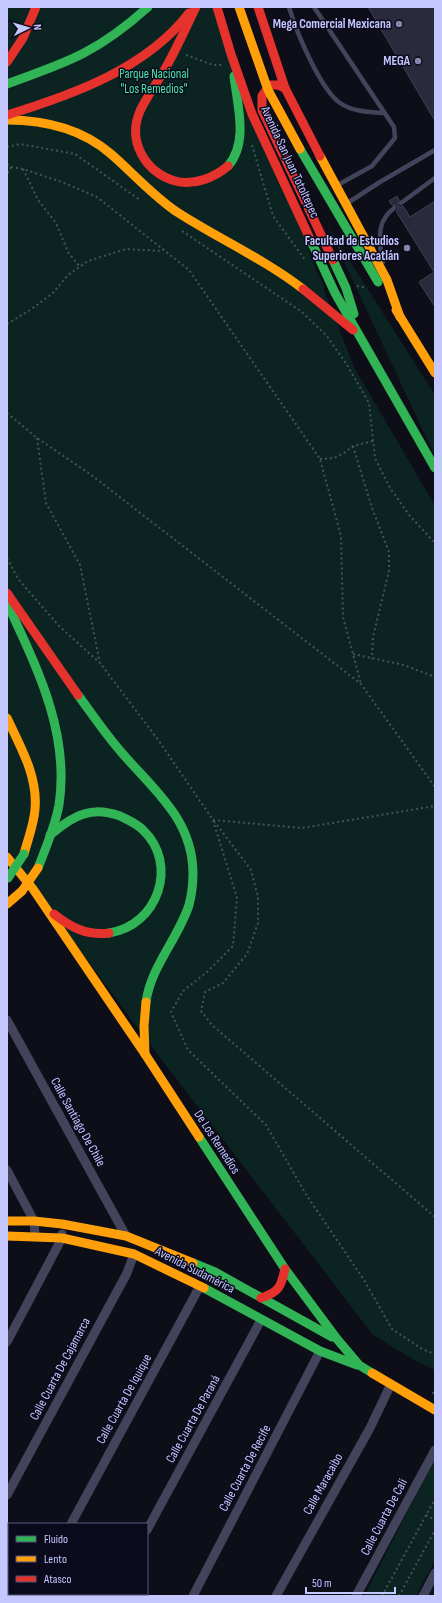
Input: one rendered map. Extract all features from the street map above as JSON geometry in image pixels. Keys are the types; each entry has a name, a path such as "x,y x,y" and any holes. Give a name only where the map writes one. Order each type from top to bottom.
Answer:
{"main road":[{"path":"7,62 23,38 36,7"},
{"path":"7,84 44,71 93,48 128,24 148,7"},
{"path":"7,115 80,91 130,64 161,41 186,17 193,7"},
{"path":"196,7 161,77 141,108 136,126 137,145 144,160 155,173 184,183 198,182 215,176 229,166 238,150 239,130 231,54"},
{"name":"Avenida San Juan Totoltepec","path":"239,7 268,90 286,125 382,281 400,317 435,373"},
{"path":"258,7 285,88 345,204 382,281"},
{"name":"Avenida San Juan Totoltepec","path":"217,8 252,114 335,292 435,468"},
{"path":"285,88 278,85 270,85 263,92 261,101 262,110 346,288 361,337"},
{"path":"7,120 35,121 49,124 73,131 91,140 110,153 148,190 167,205 276,269 304,288 361,337"},
{"path":"7,593 108,737 164,800 183,827 191,847 194,870 191,894 184,916 152,979 145,999 145,1054"},
{"path":"7,602 47,691 55,717 60,747 61,775 59,805 38,868 22,890 7,904"},
{"path":"7,718 28,764 34,786 35,808 24,854 7,878"},
{"path":"44,906 63,922 81,931 102,935 122,931 140,920 153,905 161,885 161,864 155,845 142,828 125,817 105,812 84,814 66,823 50,835"},
{"name":"De Los Remedios","path":"7,857 44,906 145,1054 285,1270 337,1339 359,1366 435,1410"},
{"name":"Avenida Sudamérica","path":"7,1221 34,1221 62,1224 126,1236 215,1272 337,1339"},
{"name":"Avenida Sudamérica","path":"7,1236 62,1238 134,1254 200,1286 320,1352 359,1366"},
{"path":"261,1298 273,1294 279,1290 285,1270"},
{"path":"296,1338 307,1333 314,1327 318,1314"}],"street":[{"name":"Calle Santiago De Chile","path":"7,1020 126,1236"},
{"path":"7,1170 34,1221 35,1236"},
{"path":"7,1342 62,1238 62,1224"},
{"name":"Calle Cuarta De Cajamarca","path":"7,1495 127,1273 134,1254"},
{"name":"Calle Cuarta De Iquique","path":"71,1523 200,1286"},
{"name":"Calle Cuarta De Paraná","path":"148,1528 261,1320"},
{"name":"Calle Cuarta De Recife","path":"193,1596 320,1352"},
{"name":"Calle Maracaibo","path":"276,1596 370,1428 391,1384"},
{"name":"Calle Cuarta De Cali","path":"356,1596 435,1450"},
{"path":"423,1596 435,1573"}],"lane":[{"path":"289,7 295,27 324,87 340,103 361,112 384,113"},
{"path":"314,7 394,127 395,138 372,166 335,186"},
{"path":"345,204 435,150"},
{"path":"401,203 435,178"},
{"path":"382,281 381,233 384,219 394,208"}],"path":[{"path":"175,51 213,65 232,65"},
{"path":"250,139 273,216 308,264"},
{"path":"7,147 20,144 75,154 140,201"},
{"path":"7,164 11,168 23,169 62,182 97,197 189,270 320,458 341,536 343,617 361,684"},
{"path":"7,174 11,168"},
{"path":"23,169 38,200 56,223 68,252 80,267"},
{"path":"178,228 302,312 327,336 347,364 369,403 375,458 390,488 410,516 435,543"},
{"path":"7,324 52,294 68,275 88,261 126,249 164,250"},
{"path":"7,413 37,438 90,474 361,684 435,786"},
{"path":"37,438 46,503 80,564 100,663"},
{"path":"320,458 334,458 353,446 373,441"},
{"path":"353,446 372,508 389,552 389,570 373,637 372,659"},
{"path":"7,558 18,579 60,627 100,663 159,741 213,820 251,870 258,897 258,923 247,954 223,983 205,992 201,1011 212,1025 435,1216"},
{"path":"353,654 404,665 435,676"},
{"path":"213,820 302,828 435,806"},
{"path":"213,820 236,898 233,946 207,972 182,991 171,1012 188,1050 266,1125 307,1196 364,1280 392,1329 422,1349 435,1354"},
{"path":"382,1596 435,1499"},
{"path":"426,1515 435,1520"},
{"path":"399,1596 435,1530"}],"green space":[{"name":"Parque Nacional \"Los Remedios\"","path":"7,7 214,7 317,272 324,286 324,290 354,367 435,506 435,1370 416,1361 373,1335 136,1026 7,851"},
{"path":"327,225 435,395 435,455 433,452"},
{"path":"435,1459 435,1560 416,1596 364,1596"}],"building":[{"name":"MEGA","path":"368,7 435,7 435,121"},
{"path":"397,196 399,200 398,205 400,207 403,206 410,217 435,201 435,307 419,282 434,272 396,211 398,209 397,206 392,205 389,201"}],"traffic: fast":[{"path":"7,84 75,58 117,32 148,7"},
{"path":"228,166 238,146 240,134 239,110 234,76"},
{"path":"300,149 378,282"},
{"path":"311,241 335,293 435,468"},
{"path":"333,260 346,288 354,314"},
{"path":"8,605 40,677 55,727 60,752 61,778 59,805 53,829 38,868"},
{"path":"78,695 116,746 169,806 179,821 186,836 191,853 193,880 189,905 153,976 146,1002"},
{"path":"50,835 66,823 79,816 93,812 102,812 120,816 135,824 143,830 154,844 160,859 161,876 158,892 151,906 140,919 126,928 109,933"},
{"path":"8,878 24,854"},
{"path":"199,1137 285,1269 337,1339 359,1365 372,1373"},
{"path":"193,1263 215,1272 332,1337"},
{"path":"204,1288 320,1351 357,1365"}],"traffic: slow":[{"path":"239,7 268,90 300,149"},
{"path":"7,120 21,120 49,124 62,127 87,138 111,154 151,191 177,212 273,268 303,289"},
{"path":"320,156 387,280 400,317"},
{"path":"396,310 435,373"},
{"path":"7,718 27,762 34,785 35,809 24,854"},
{"path":"7,857 33,889 145,1054 199,1137"},
{"path":"22,891 38,868"},
{"path":"7,904 22,891"},
{"path":"145,1054 144,1026 146,1002"},
{"path":"7,1221 34,1221 62,1224 126,1236 193,1263"},
{"path":"7,1236 62,1238 134,1254 204,1288"},
{"path":"372,1373 435,1410"}],"traffic: jam":[{"path":"7,62 23,38 36,7"},
{"path":"196,7 170,60 140,111 137,122 137,144 147,163 164,177 175,181 196,182 210,177 228,166"},
{"path":"217,7 231,54 252,114 311,241"},
{"path":"258,7 285,88 320,156"},
{"path":"7,115 82,89 130,65 152,50 172,33 189,13"},
{"path":"285,88 278,85 270,85 262,96 262,110 333,260"},
{"path":"303,289 353,330"},
{"path":"7,593 78,695"},
{"path":"54,914 79,930 101,934 109,933"},
{"path":"261,1298 272,1293 278,1288 285,1269"}],"place":[{"name":"Mega Comercial Mexicana","path":"399,24"},
{"name":"MEGA","path":"418,61"},
{"name":"Facultad de Estudios Superiores Acatlán","path":"407,248"}]}
